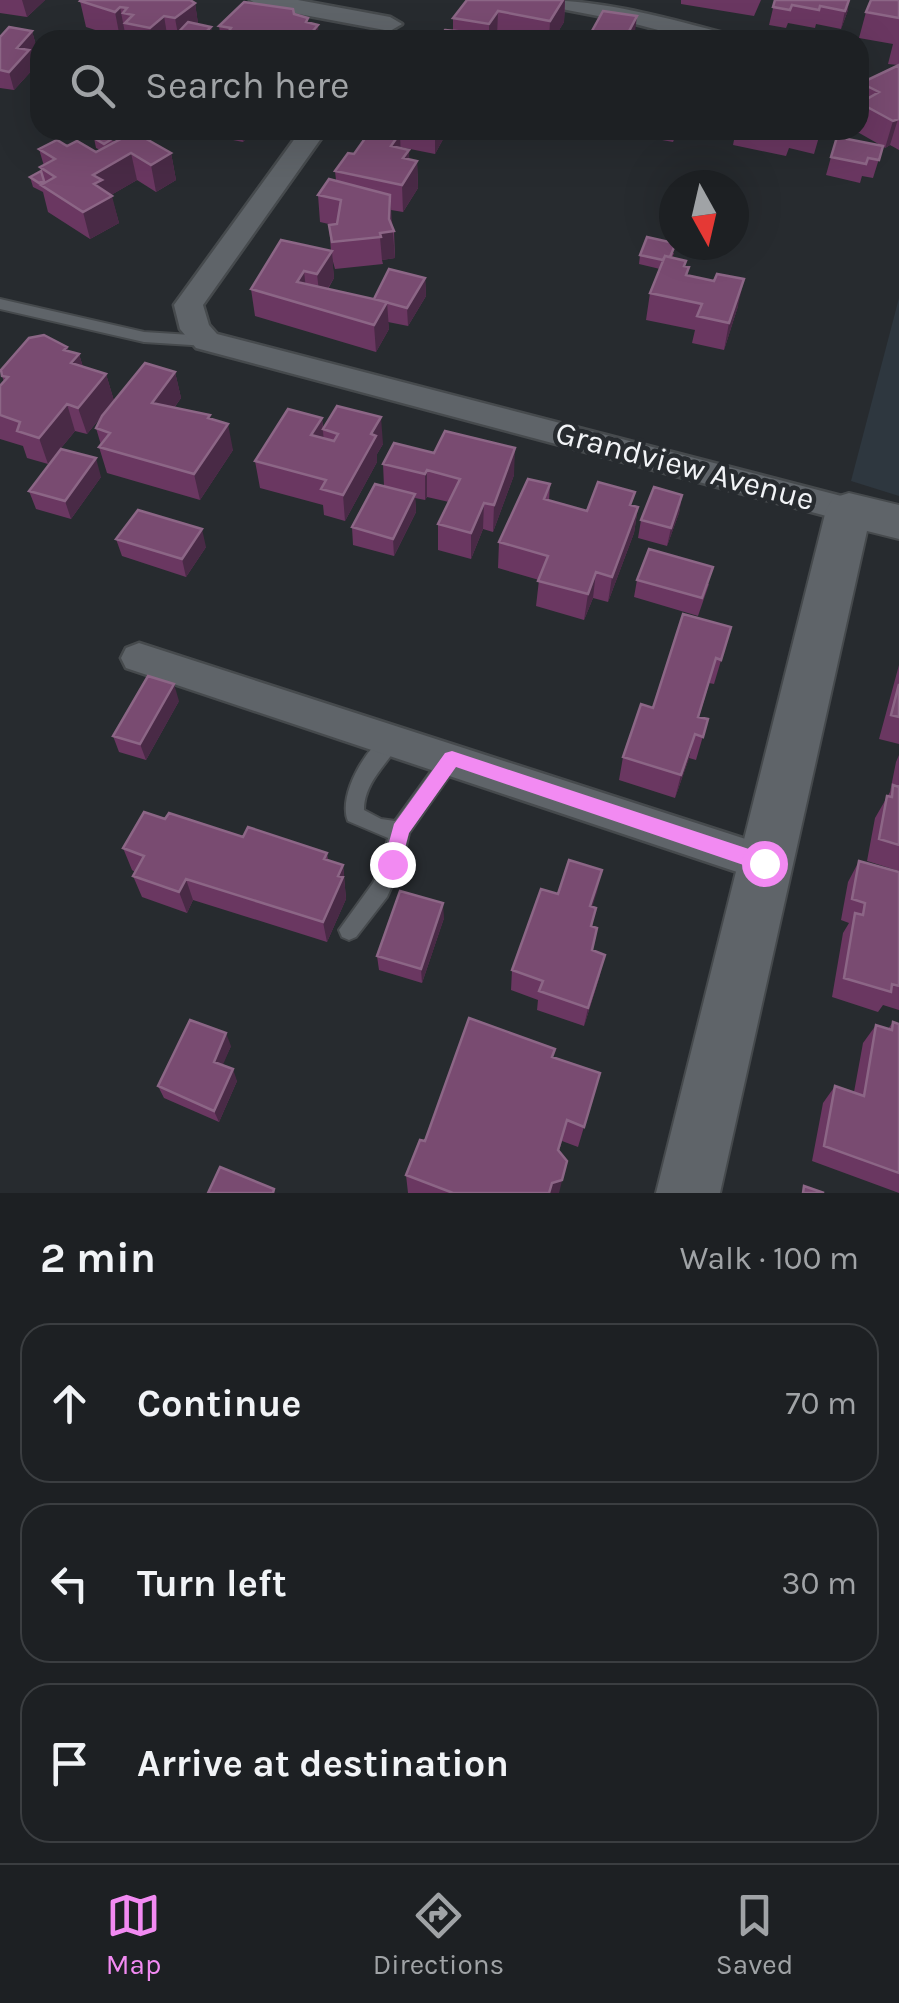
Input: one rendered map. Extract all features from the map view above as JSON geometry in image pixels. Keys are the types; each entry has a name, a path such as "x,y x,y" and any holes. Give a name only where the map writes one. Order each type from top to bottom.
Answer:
{"street":[{"path":"261,0 376,30"},
{"path":"386,30 410,0"},
{"path":"550,0 686,30"},
{"path":"206,341 195,329 188,305 307,140"},
{"name":"Grandview Avenue","path":"206,341 874,516 764,863 688,1193"},
{"path":"139,658 764,863"}],"lane":[{"path":"0,304 144,337 206,341"},
{"path":"393,739 356,791 352,806 355,815 370,823 385,830 400,830"},
{"path":"349,930 380,890 392,864 400,830 452,758"}],"shaded area":[{"path":"899,298 899,496 851,481"}],"building":[{"path":"81,0 195,3 175,18 164,16 150,28 125,23 133,15 123,13 127,8 120,7 115,12"},
{"path":"467,0 563,0 550,21 498,11 489,24 453,18"},
{"path":"775,0 849,0 845,11 792,5 790,10 773,7"},
{"path":"871,0 899,0 899,18 866,12"},
{"path":"244,2 293,9 294,14 308,18 306,22 318,25 314,30 230,30 219,26"},
{"path":"603,11 637,16 630,30 593,30"},
{"path":"188,22 211,27 208,30 180,30"},
{"path":"9,27 30,31 17,48 29,50 9,72 0,70 0,37"},
{"path":"899,65 899,119 893,121 869,108 869,98 879,92 869,87 869,79"},
{"path":"57,140 67,146 77,141 96,152 119,140 148,140 171,153 151,165 131,153 93,175 102,180 94,184 112,196 83,212 41,185 55,177 40,167 55,159 39,149"},
{"path":"364,140 395,140 391,146 409,150 403,158 417,161 402,185 335,171 348,153 354,154"},
{"path":"836,140 883,146 879,160 868,158 866,164 831,157"},
{"path":"41,171 44,181 39,183 30,177"},
{"path":"329,179 390,195 389,219 394,231 380,233 381,237 332,242 329,225 337,224 341,200 318,195"},
{"path":"647,237 659,240 659,259 640,255"},
{"path":"281,240 332,251 317,274 304,271 297,282 387,302 374,325 251,289"},
{"path":"663,260 686,261 686,275 714,281 717,274 744,279 729,323 697,316 702,304 650,293"},
{"path":"389,269 425,278 407,308 374,299"},
{"path":"44,335 67,347 64,350 79,354 71,363 106,374 78,408 67,404 39,438 17,431 20,422 0,415 0,386 8,377 2,376 1,370 29,338"},
{"path":"145,363 175,372 152,403 210,415 208,418 228,424 194,474 99,447 110,433 96,428 102,416"},
{"path":"337,406 381,417 371,434 376,436 343,495 321,489 326,480 255,461 288,409 322,418 311,435 334,441 338,434 323,429"},
{"path":"445,431 515,448 494,505 484,503 471,533 438,524 460,479 383,464 394,443 434,453"},
{"path":"61,449 96,458 65,501 29,491"},
{"path":"528,479 550,484 544,499 587,511 598,482 635,492 630,505 638,507 612,577 596,572 588,594 538,581 548,556 499,542"},
{"path":"375,484 415,494 393,539 352,527"},
{"path":"654,487 682,495 671,528 641,520"},
{"path":"138,510 202,529 182,559 116,539"},
{"path":"649,549 713,567 702,598 637,580"},
{"path":"683,614 731,627 721,660 716,658 698,717 708,719 703,737 695,734 681,775 623,757 641,704 653,708"},
{"path":"148,676 174,684 140,744 113,736"},
{"path":"899,684 899,717 891,715"},
{"path":"893,785 899,787 899,845 879,839 887,796 892,797"},
{"path":"144,812 165,819 169,813 243,837 248,827 327,853 324,859 343,865 338,876 343,877 323,922 186,879 179,892 133,876 144,856 123,848"},
{"path":"569,860 602,870 590,906 596,908 591,926 597,928 592,950 605,955 588,1008 539,991 543,981 512,970 541,889 558,894"},
{"path":"859,861 899,872 899,986 892,984 891,992 844,978 855,913 863,915 865,903 852,899"},
{"path":"400,891 443,903 421,969 377,956"},
{"path":"469,1018 555,1049 552,1057 600,1073 584,1127 567,1120 558,1150 567,1161 562,1180 552,1183 549,1193 453,1193 406,1175 420,1140 425,1141"},
{"path":"190,1020 226,1033 214,1062 233,1069 214,1111 158,1086"},
{"path":"893,1022 899,1024 899,1173 824,1146 835,1086 864,1096 876,1025 892,1030"},
{"path":"220,1167 274,1189 273,1193 208,1193"},
{"path":"804,1186 824,1193 803,1193"}],"route":[{"path":"392,864 400,830 452,758 764,863"}]}
